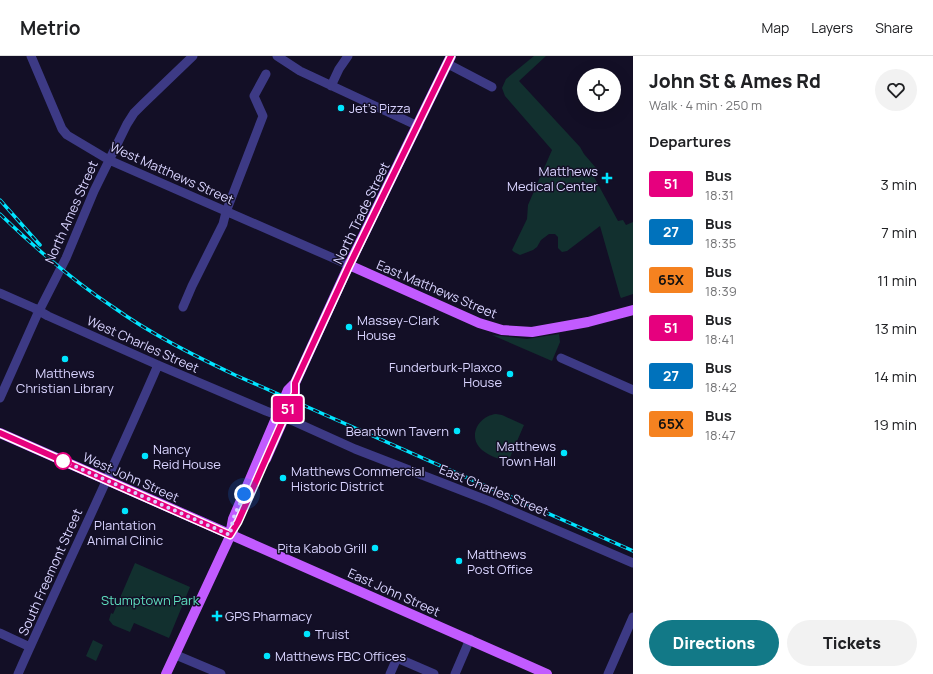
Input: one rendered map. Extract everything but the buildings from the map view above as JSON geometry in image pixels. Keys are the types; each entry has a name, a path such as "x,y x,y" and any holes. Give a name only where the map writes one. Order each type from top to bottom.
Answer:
{"main road":[{"name":"North Trade Street","path":"166,674 230,535 238,522 281,417 295,393 295,383 349,266 449,60"},
{"name":"East Matthews Street","path":"349,266 479,323 502,330 532,332 633,310"},
{"name":"West John Street","path":"0,433 230,535"},
{"name":"East John Street","path":"230,535 547,674"}],"street":[{"name":"West Matthews Street","path":"31,56 62,129 67,135 109,160 349,266"},
{"name":"North Ames Street","path":"0,398 66,258 94,191 134,113 193,56"},
{"path":"276,56 300,72 418,126"},
{"path":"331,86 339,69 348,56"},
{"path":"449,60 492,87"},
{"path":"183,307 223,224 226,212 262,119 262,111 254,96 266,74"},
{"name":"West Charles Street","path":"0,293 158,365 281,417"},
{"path":"561,358 633,390"},
{"name":"South Freemont Street","path":"18,674 158,365"},
{"name":"East Charles Street","path":"281,417 355,449 489,501 633,563"},
{"path":"608,674 633,617"},
{"path":"0,634 30,647"},
{"path":"455,674 470,639"},
{"path":"176,654 221,674"},
{"path":"390,674 397,658 434,674"}],"green space":[{"path":"534,56 546,56 519,81 580,147 596,168 594,177 618,221 623,220 626,225 633,222 633,294 621,298 620,296 600,226 567,251 562,252 558,248 558,237 555,234 549,234 541,240 537,247 533,250 520,255 512,250 527,219 528,205 552,150 505,96 502,88 506,79"},
{"path":"559,334 560,342 552,361 492,335 527,339"},
{"path":"496,414 502,415 524,425 508,462 482,450 475,439 475,433 480,423 484,419"},
{"name":"Stumptown Park","path":"135,563 190,587 169,638 134,623 130,632 113,625 109,620"},
{"path":"93,640 103,645 96,661 86,656"}],"railway":[{"path":"0,200 40,245"},
{"path":"0,214 68,275 127,317 172,344 235,375 633,551"}],"bus line":[{"name":"51","path":"0,433 230,535 238,522 295,393 295,383 327,312 406,152 451,56"}],"place":[{"name":"Jet's Pizza","path":"341,108"},
{"name":"Matthews Medical Center","path":"607,178"},
{"name":"Massey-Clark House","path":"349,327"},
{"name":"Matthews Christian Library","path":"65,359"},
{"name":"Funderburk-Plaxco House","path":"510,374"},
{"name":"Beantown Tavern","path":"457,431"},
{"name":"Matthews Town Hall","path":"564,453"},
{"name":"Nancy Reid House","path":"145,456"},
{"name":"Matthews Commercial Historic District","path":"283,478"},
{"name":"Plantation Animal Clinic","path":"125,511"},
{"name":"Pita Kabob Grill","path":"375,548"},
{"name":"Matthews Post Office","path":"459,561"},
{"name":"GPS Pharmacy","path":"217,616"},
{"name":"Truist","path":"307,634"},
{"name":"Matthews FBC Offices","path":"267,656"}],"route":[{"path":"63,461 230,535 233,519 244,494"}]}
